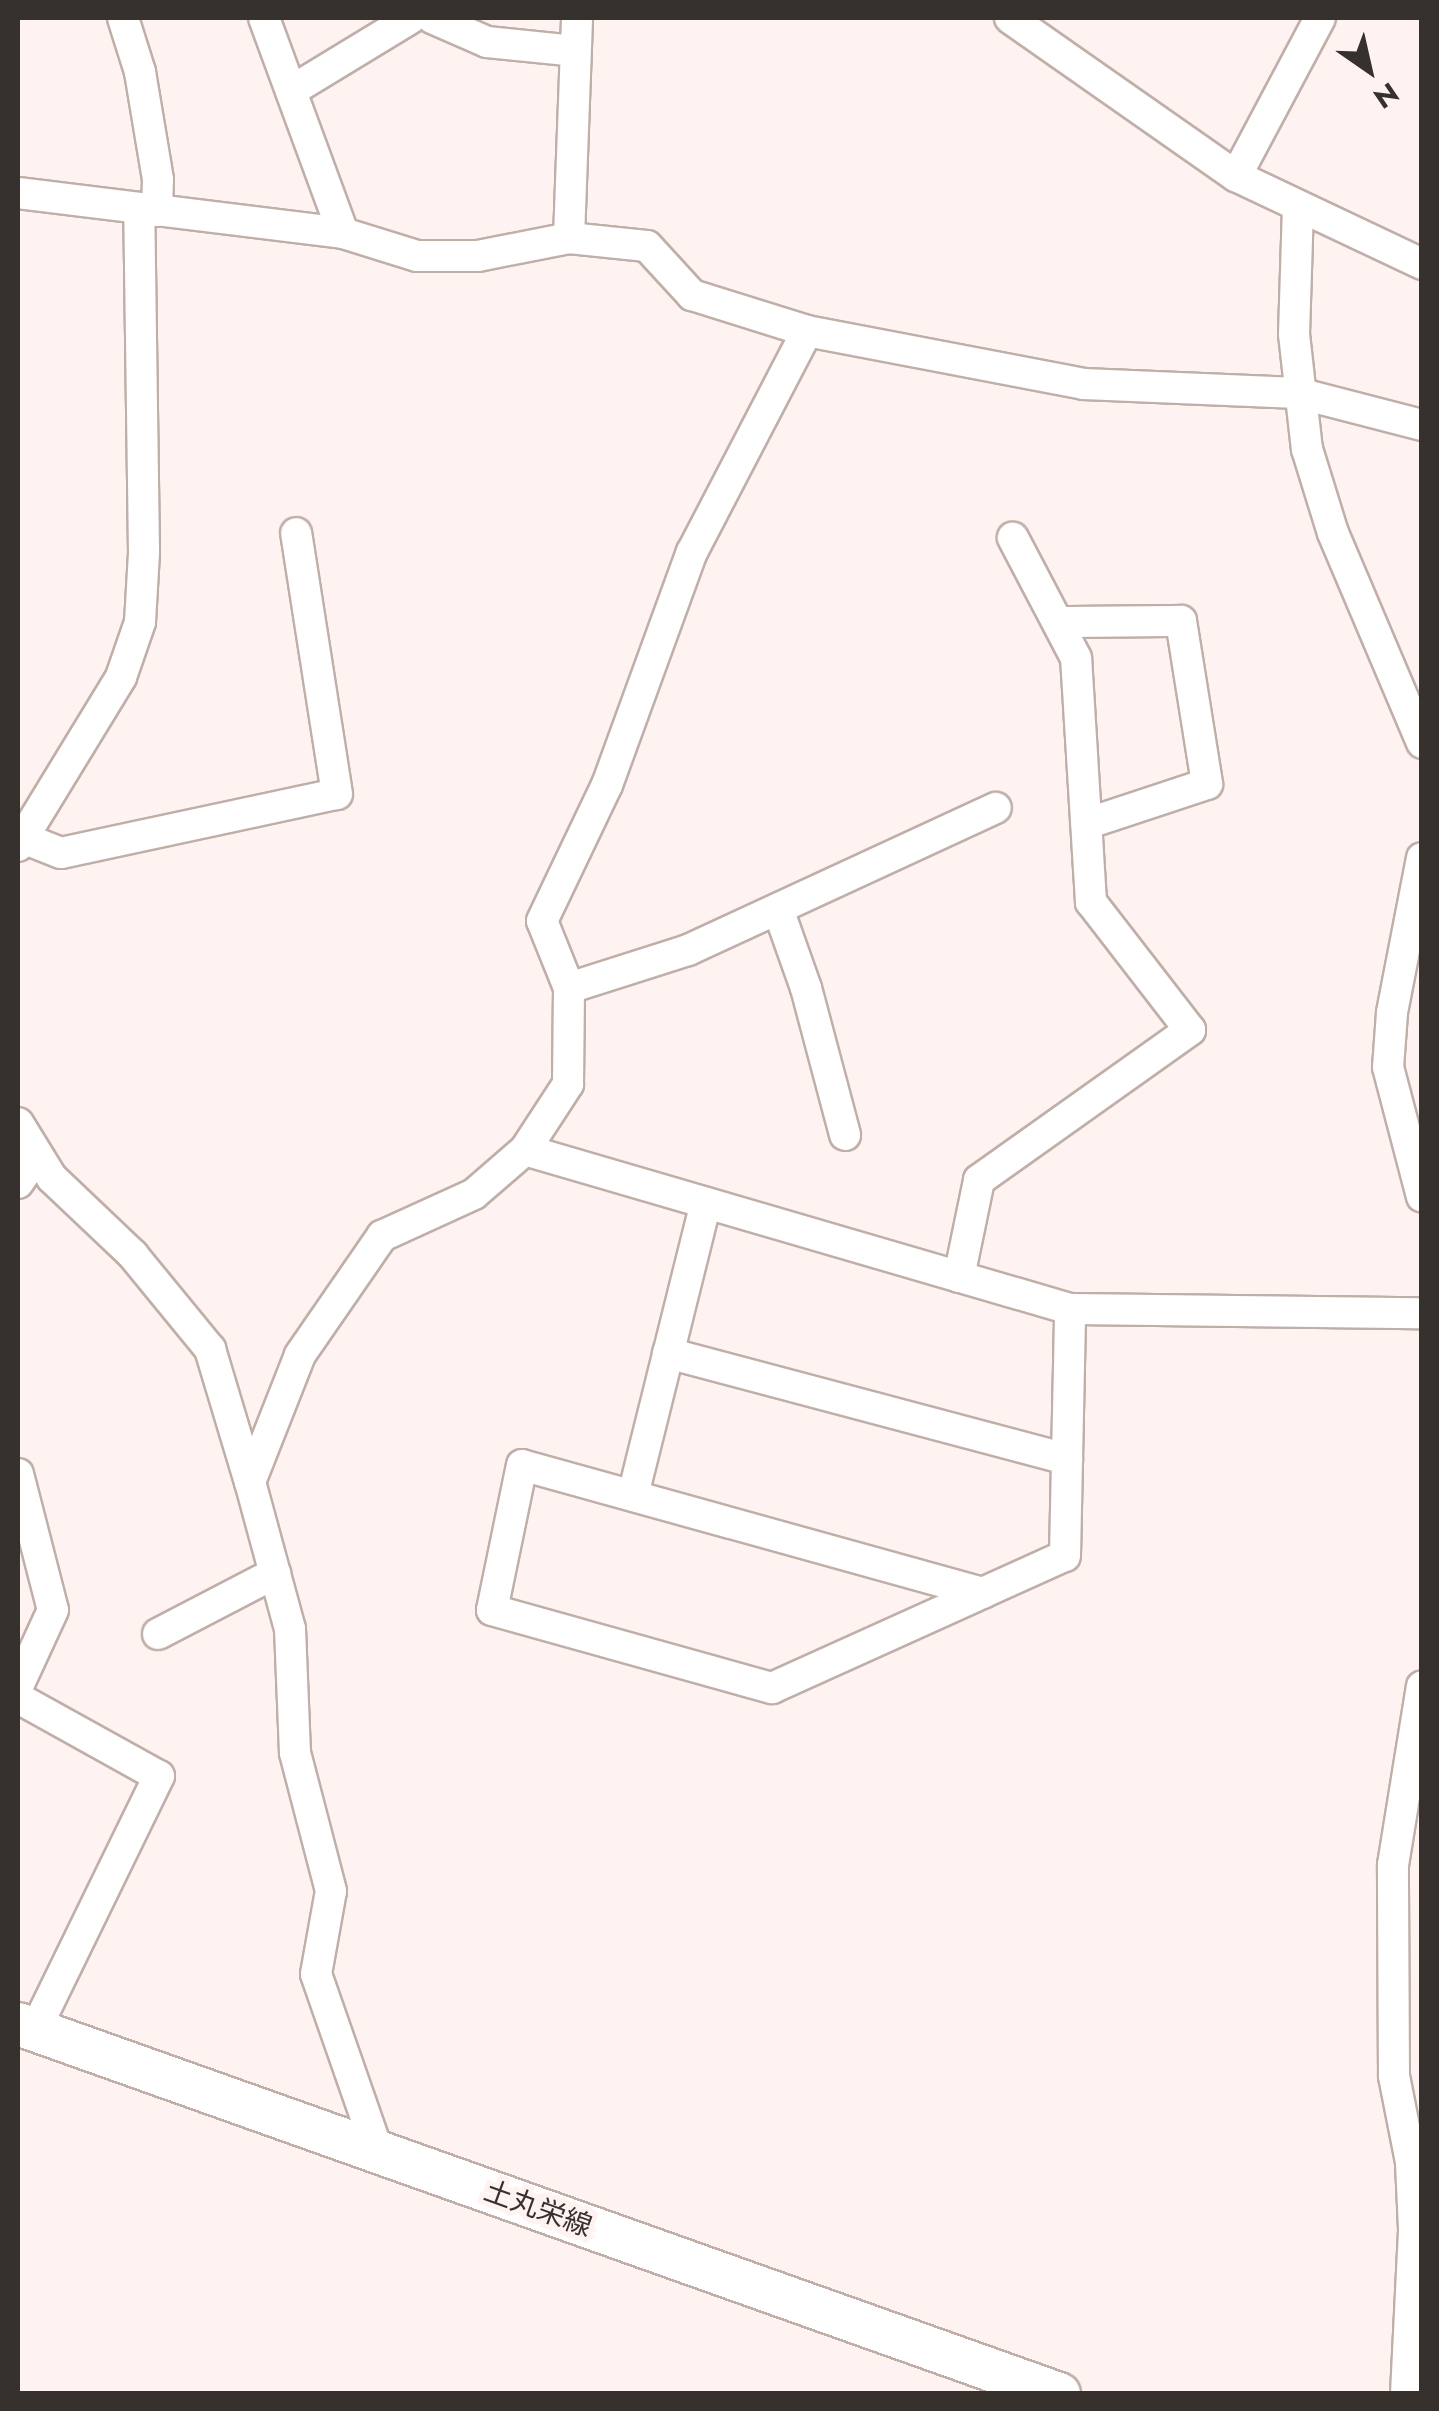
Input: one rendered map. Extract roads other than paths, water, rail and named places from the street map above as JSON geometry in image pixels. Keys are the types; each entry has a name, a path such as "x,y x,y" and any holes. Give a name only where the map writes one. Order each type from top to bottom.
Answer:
{"main road":[{"name":"土丸栄線","path":"26,2027 1059,2394"}],"street":[{"path":"122,18 140,72 158,180 148,210 140,622 120,677 19,840 60,853 337,794 296,533"},
{"path":"264,18 343,233"},
{"path":"291,91 411,18"},
{"path":"432,18 487,42 575,51"},
{"path":"569,238 577,18"},
{"path":"1010,18 1236,176 1422,264"},
{"path":"1236,176 1320,18"},
{"path":"18,193 343,233 417,256 478,256 569,238 647,246 692,295 808,331 1084,384 1298,393 1422,425"},
{"path":"1298,207 1294,334 1307,449 1333,532 1422,743"},
{"path":"250,1482 300,1354 382,1236 474,1194 525,1150 568,1084 569,988 542,921 607,785 692,552 808,331"},
{"path":"959,1276 979,1180 1190,1030 1091,902 1076,658 1013,538"},
{"path":"1059,622 1180,622 1207,784 1086,824"},
{"path":"569,988 688,950 996,808"},
{"path":"1422,858 1392,1014 1388,1066 1422,1197"},
{"path":"778,908 806,988 845,1135"},
{"path":"18,1123 52,1178 133,1254 210,1350 290,1629 295,1753 331,1891 316,1974 378,2152"},
{"path":"525,1150 1070,1309 1422,1313"},
{"path":"18,1183 38,1156"},
{"path":"632,1495 706,1203"},
{"path":"983,1593 522,1465 492,1610 772,1688 983,1593 1065,1556 1070,1309"},
{"path":"668,1353 1067,1458"},
{"path":"18,1474 53,1610 18,1686"},
{"path":"158,1634 275,1573"},
{"path":"1406,2394 1414,2229 1411,2162 1394,2076 1393,1865 1422,1686"},
{"path":"18,1698 159,1776 26,2027"}]}
